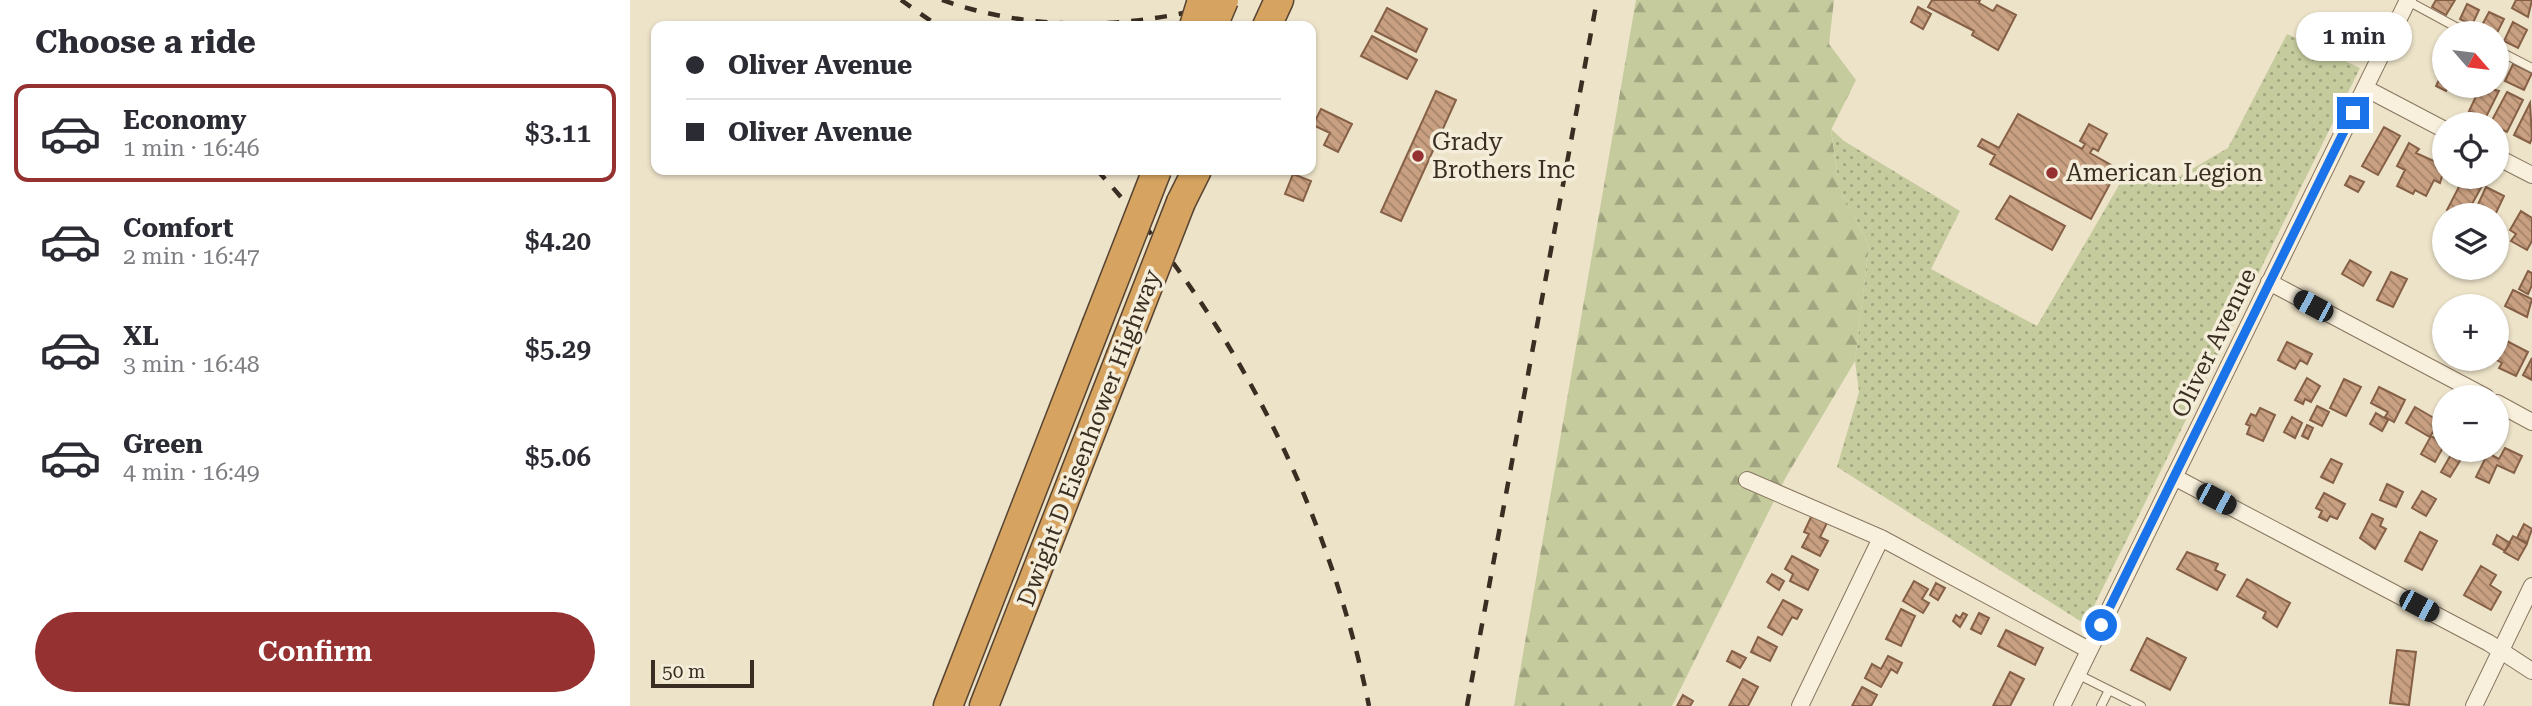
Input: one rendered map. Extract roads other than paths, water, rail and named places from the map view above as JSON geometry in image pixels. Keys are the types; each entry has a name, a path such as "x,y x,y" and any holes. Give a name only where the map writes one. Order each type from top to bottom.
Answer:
{"highway":[{"path":"1196,21 1202,0"},
{"path":"1215,21 1224,0"},
{"path":"1252,21 1260,0"},
{"path":"1269,21 1279,0"},
{"name":"Dwight D Eisenhower Highway","path":"948,706 1154,175"},
{"name":"Dwight D Eisenhower Highway","path":"984,706 1193,175"}],"street":[{"name":"Oliver Avenue","path":"2062,706 2408,0"},
{"path":"2365,88 2432,123"},
{"path":"2509,164 2532,176"},
{"path":"2269,282 2463,385"},
{"path":"2509,410 2532,422"},
{"path":"2174,477 2532,671"},
{"path":"1747,480 1881,538 2089,650"},
{"path":"1800,706 1881,538"},
{"path":"2474,706 2532,586"}],"lane":[{"path":"2408,0 2446,21"},
{"path":"2510,57 2532,68"},
{"path":"2077,674 2141,706"},
{"path":"2101,706 2109,690"}],"railway":[{"path":"901,0 931,21"},
{"path":"942,0 978,11 1037,21"},
{"path":"1132,21 1198,10 1235,0"},
{"path":"1467,706 1597,0"},
{"path":"1101,175 1147,228 1192,289 1233,353 1269,420 1301,488 1329,559 1369,706"}],"place":[{"name":"Grady Brothers Inc","path":"1418,156"},
{"name":"American Legion","path":"2052,173"}]}
